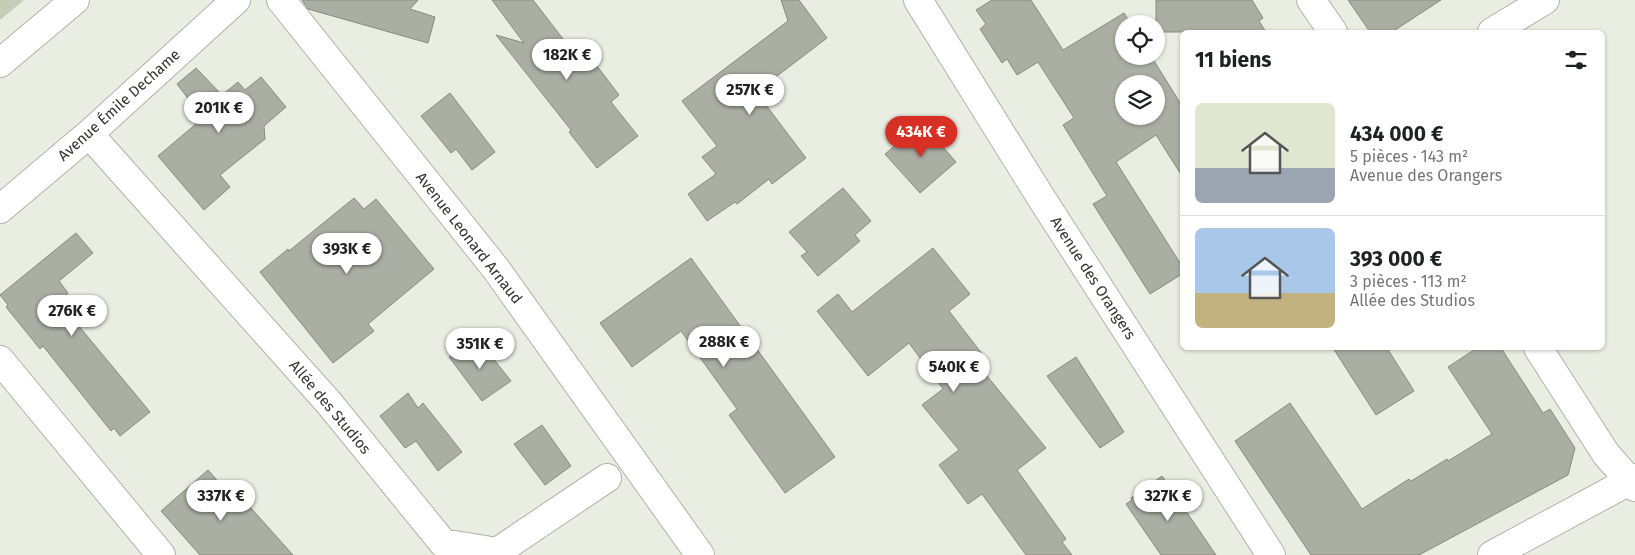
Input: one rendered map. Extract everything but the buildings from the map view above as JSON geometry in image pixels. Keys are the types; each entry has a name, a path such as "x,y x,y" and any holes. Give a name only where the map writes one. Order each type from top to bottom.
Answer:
{"street":[{"path":"0,63 75,0"},
{"name":"Avenue Émile Dechame","path":"0,209 89,134 236,0"},
{"name":"Avenue Leonard Arnaud","path":"281,0 496,270 700,555"},
{"name":"Avenue des Orangers","path":"918,0 1040,196 1271,555"},
{"path":"1311,0 1332,30"},
{"path":"1495,30 1545,0"},
{"name":"Allée des Studios","path":"89,134 329,404 443,543 497,552 607,478"},
{"path":"1492,555 1633,482 1606,454 1539,350"},
{"path":"0,360 161,555"}],"green space":[{"path":"0,0 24,0 0,20"}]}
